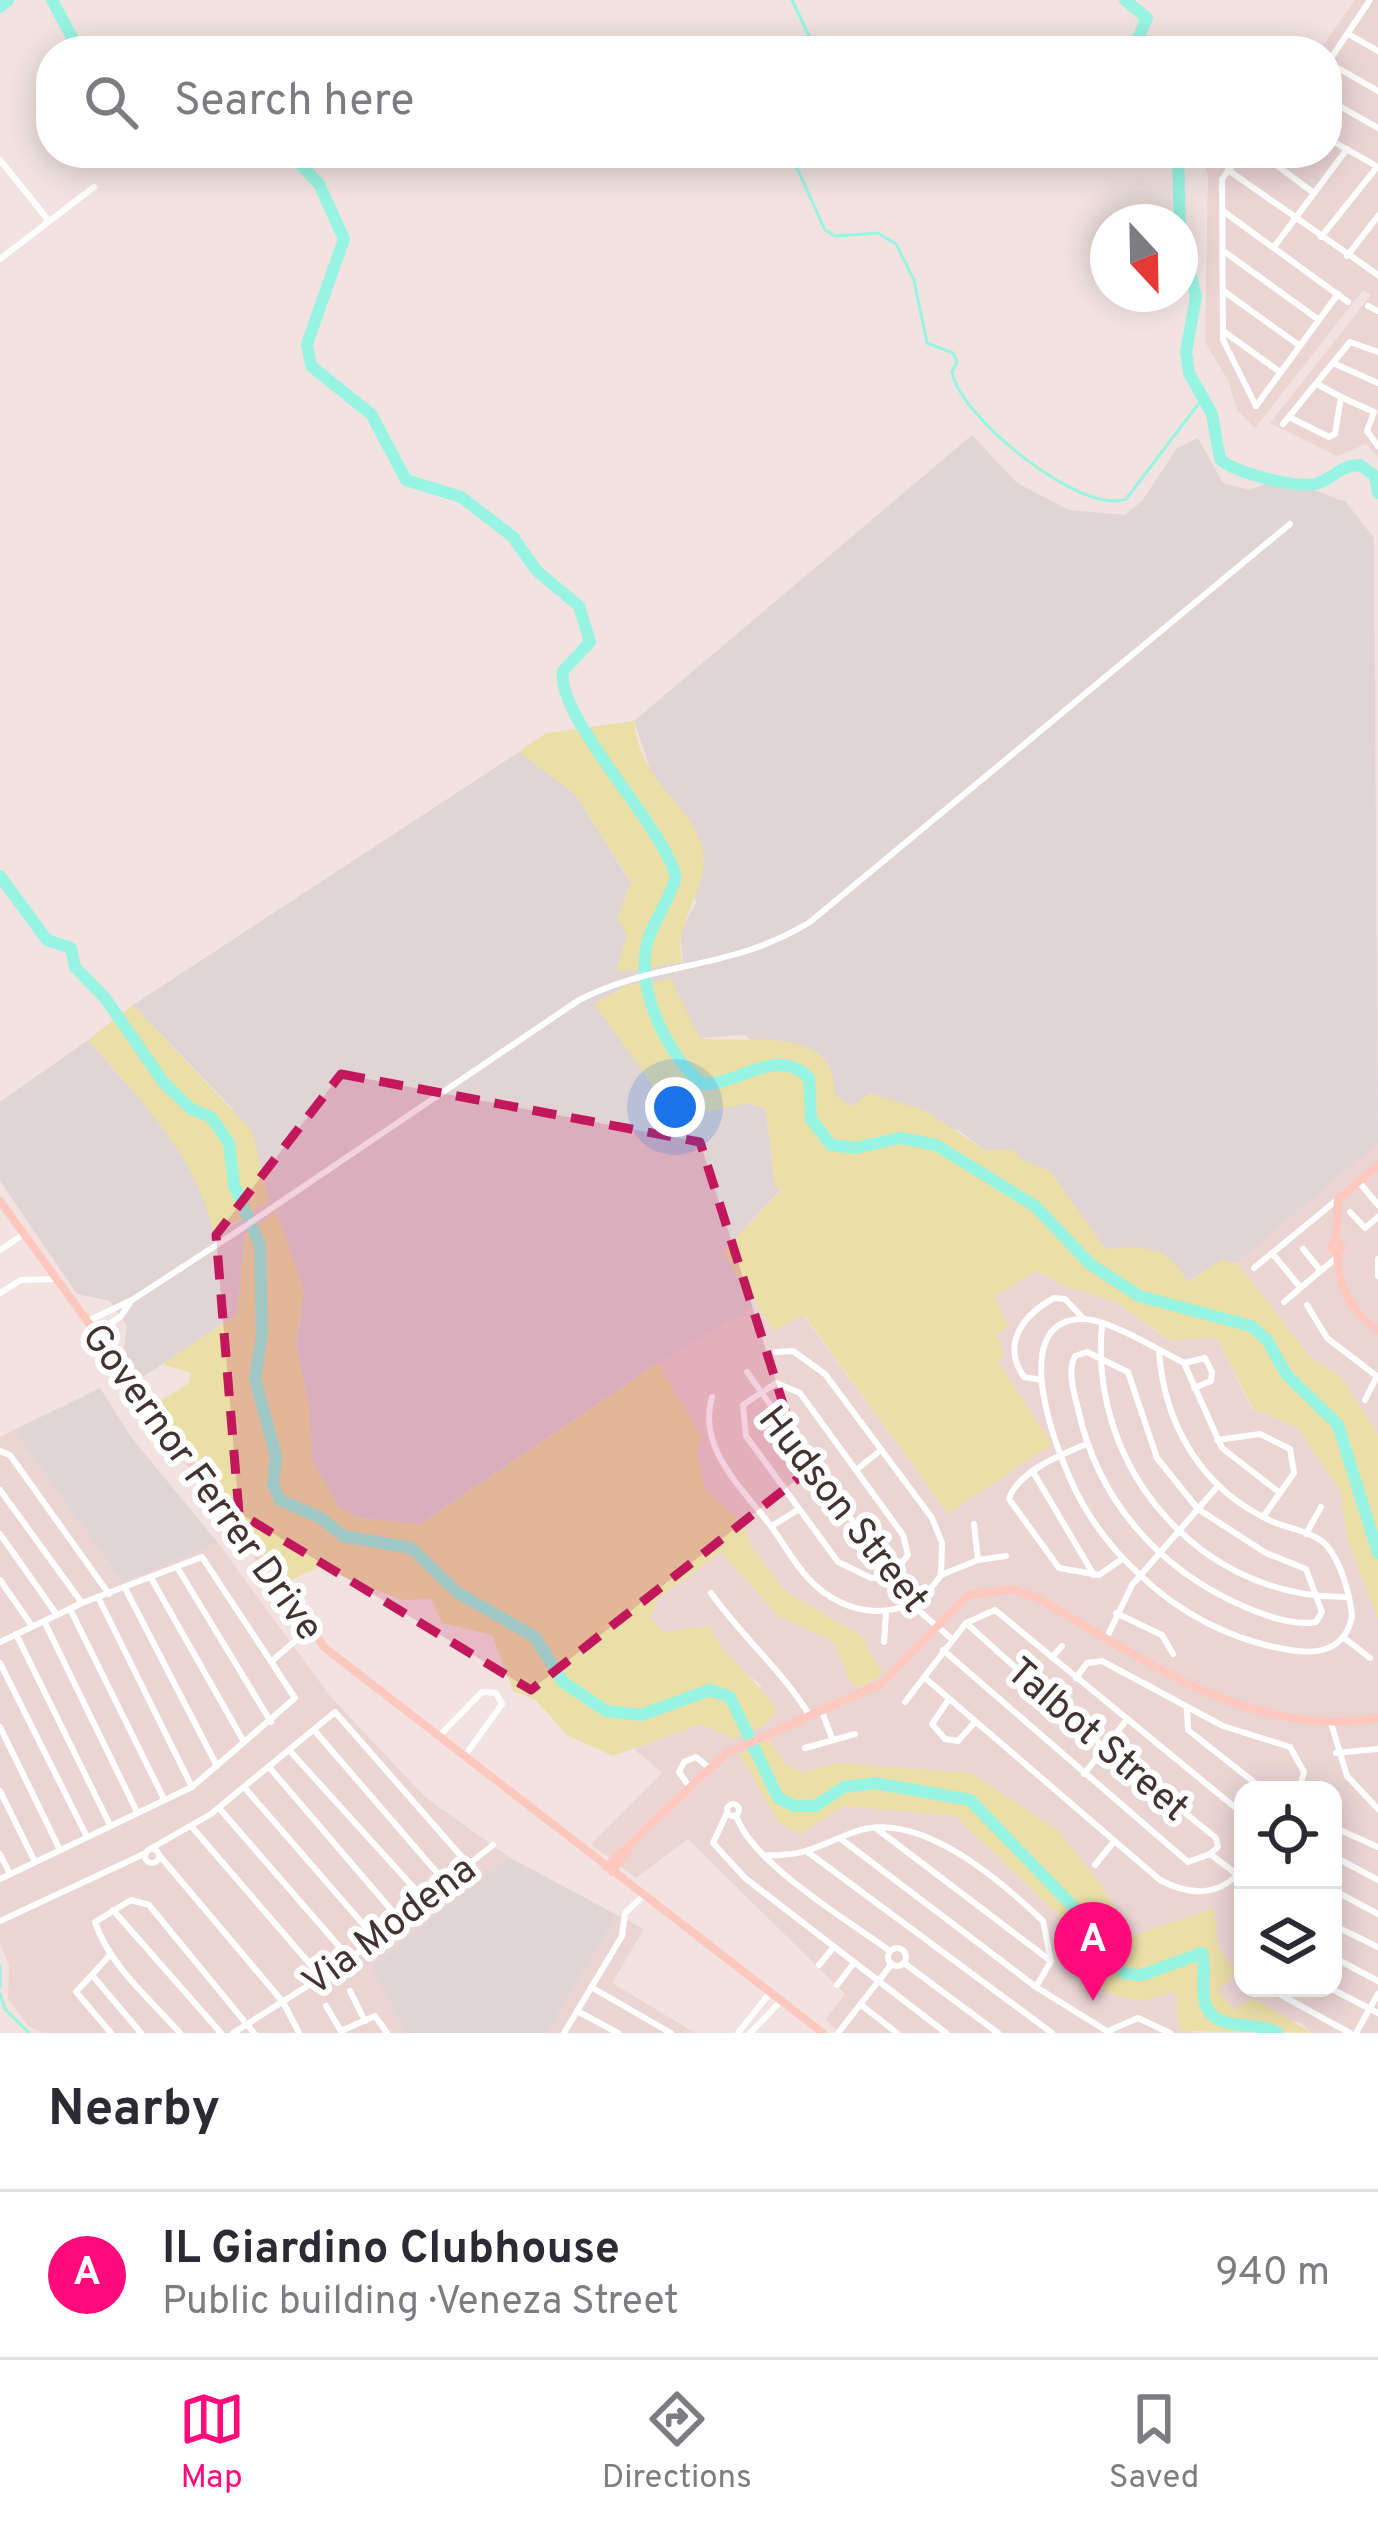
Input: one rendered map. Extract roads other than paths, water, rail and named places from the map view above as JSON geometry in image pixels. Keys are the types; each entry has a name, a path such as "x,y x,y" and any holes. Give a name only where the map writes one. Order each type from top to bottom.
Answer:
{"main road":[{"path":"1378,1165 1338,1199 1336,1241 1342,1247 1337,1256 1347,1298 1378,1330"},
{"name":"Governor Ferrer Drive","path":"0,1202 308,1630 340,1663 820,2032"},
{"path":"609,1869 708,1767 736,1747 882,1683 968,1594 1013,1589 1248,1711 1331,1723 1378,1718"}],"street":[{"path":"1342,44 1368,3 1378,14"},
{"path":"1349,34 1378,51"},
{"path":"1342,71 1378,92"},
{"path":"1342,108 1378,128"},
{"path":"1321,237 1377,167 1342,146"},
{"path":"1342,156 1347,149"},
{"path":"0,160 49,221"},
{"path":"1231,168 1222,179 1222,331 1256,406 1338,294"},
{"path":"1278,168 1314,193"},
{"path":"1274,248 1333,168"},
{"path":"1228,170 1377,274"},
{"path":"0,259 94,187"},
{"path":"1223,211 1348,302"},
{"path":"1347,256 1378,217"},
{"path":"1224,251 1319,320"},
{"path":"1223,290 1300,346"},
{"path":"1368,306 1378,311"},
{"path":"1222,331 1280,373"},
{"path":"1340,397 1333,436 1286,421 1352,342 1378,352"},
{"path":"1333,363 1378,382"},
{"path":"1316,384 1374,412 1367,431 1378,446"},
{"path":"88,1321 132,1300 241,1229 579,1000 626,978 740,956 810,922 1290,524"},
{"path":"1358,1182 1378,1205"},
{"path":"1254,1268 1338,1199"},
{"path":"1350,1212 1365,1228 1378,1216"},
{"path":"0,1250 24,1234"},
{"path":"1303,1249 1320,1270"},
{"path":"1272,1253 1300,1287"},
{"path":"1283,1302 1337,1256"},
{"path":"1378,1258 1378,1276"},
{"path":"0,1293 21,1280 56,1279"},
{"path":"1041,1380 1024,1377 1013,1346 1022,1326 1054,1298 1065,1299 1084,1319 1184,1363 1205,1358 1213,1372 1210,1381 1194,1388"},
{"path":"96,1333 121,1316 132,1300"},
{"path":"1306,1305 1327,1338 1378,1377 1365,1400"},
{"path":"1084,1319 1063,1326 1047,1341 1041,1380 1059,1455 1085,1510 1140,1576 1209,1625 1312,1658 1343,1637 1352,1616 1328,1546 1262,1517 1217,1486 1175,1424 1164,1392 1159,1351"},
{"path":"1102,1325 1100,1356 1118,1441 1147,1495 1178,1532 1251,1580 1319,1598 1348,1598"},
{"path":"793,1351 796,1341"},
{"path":"776,1352 793,1351 825,1374 939,1531 941,1575"},
{"path":"1080,1353 1100,1356 1128,1372 1157,1458 1198,1508 1266,1553 1302,1565 1319,1598 1322,1612 1316,1622 1262,1614 1214,1592 1158,1554 1108,1490 1087,1444 1072,1361 1080,1353"},
{"path":"1184,1363 1217,1440 1241,1468 1280,1493"},
{"name":"Hudson Street","path":"747,1372 757,1393 912,1605 952,1639"},
{"path":"776,1383 794,1386 856,1470 908,1544 904,1565 891,1577 871,1578 838,1562 799,1509 743,1430 743,1405 757,1393 776,1383"},
{"path":"712,1397 708,1431 724,1472 816,1585 855,1607 886,1613 912,1605 941,1575 978,1559 1006,1556"},
{"path":"1217,1440 1248,1433 1283,1442 1296,1465 1262,1517"},
{"path":"1087,1444 1059,1455 1012,1488 1010,1503 1053,1564 1094,1575 1123,1558"},
{"path":"856,1470 881,1450"},
{"path":"0,1451 10,1455 109,1594"},
{"path":"1034,1472 1094,1575"},
{"path":"1107,1637 1140,1576 1217,1486"},
{"path":"0,1490 82,1603"},
{"path":"1306,1534 1321,1507"},
{"path":"772,1527 799,1509"},
{"path":"974,1523 978,1559"},
{"path":"0,1534 57,1615"},
{"path":"0,1879 192,1787 295,1699 206,1558 194,1558 1,1639"},
{"path":"177,1567 271,1722"},
{"path":"151,1578 244,1744"},
{"path":"0,1580 32,1627"},
{"path":"125,1588 218,1767"},
{"path":"711,1593 736,1628 779,1667 806,1718"},
{"path":"98,1597 192,1787"},
{"path":"70,1609 165,1800"},
{"path":"904,1702 966,1623 995,1610 1125,1722 1234,1807"},
{"path":"884,1642 886,1613"},
{"path":"1116,1613 1162,1635 1173,1654"},
{"path":"44,1621 138,1813"},
{"name":"Talbot Street","path":"966,1623 1105,1748 1216,1838 1218,1847 1210,1855"},
{"path":"1202,1638 1209,1625"},
{"path":"1028,1636 1036,1627"},
{"path":"273,1660 308,1630"},
{"path":"16,1634 111,1826"},
{"path":"1343,1637 1370,1658"},
{"path":"1052,1657 1062,1646"},
{"path":"943,1650 1188,1862 1210,1855 1234,1869"},
{"path":"1076,1678 1097,1659 1187,1710 1290,1747 1304,1772 1302,1781"},
{"path":"0,1663 87,1838"},
{"path":"924,1677 1160,1880 1189,1892 1215,1889 1234,1876"},
{"path":"438,1738 486,1689 496,1693 502,1705 464,1757"},
{"path":"949,1699 932,1720 936,1731 953,1743 975,1722"},
{"path":"1187,1710 1188,1730 1253,1781"},
{"path":"0,1921 153,1855 164,1840 219,1808 335,1712 468,1864"},
{"path":"822,1712 832,1738"},
{"path":"1084,1774 1125,1722"},
{"path":"1331,1723 1336,1753 1355,1788 1378,1809"},
{"path":"0,1727 60,1850"},
{"path":"314,1730 445,1882"},
{"path":"805,1748 855,1734"},
{"path":"1336,1753 1378,1748"},
{"path":"290,1750 424,1899"},
{"path":"689,1786 679,1772 684,1762 696,1757 708,1767"},
{"path":"269,1767 399,1919"},
{"path":"244,1787 375,1938"},
{"path":"0,1791 35,1862"},
{"path":"219,1808 350,1959"},
{"path":"903,1950 890,1951 768,1855 732,1814 714,1845 745,1878 946,2033"},
{"path":"190,1826 322,1978"},
{"path":"768,1855 809,1852 876,1828 910,1829 938,1840 1043,1921 1051,1961 1036,1987"},
{"path":"876,1828 1051,1961"},
{"path":"1342,1831 1378,1846"},
{"path":"842,1839 1036,1987 1108,2033 1138,2018 1169,2033"},
{"path":"1095,1864 1113,1843"},
{"name":"Via Modena","path":"233,2033 350,1959 493,1844"},
{"path":"809,1852 1052,2033"},
{"path":"0,1854 10,1874"},
{"path":"153,1855 283,2002 299,2033"},
{"path":"1342,1861 1378,1880"},
{"path":"564,2033 622,1936 625,1913 639,1893"},
{"path":"1342,1895 1378,1914"},
{"path":"180,2033 111,1954 94,1922 136,1898 145,1901 254,2033"},
{"path":"113,1910 221,2033"},
{"path":"1342,1929 1378,1947"},
{"path":"904,1963 903,1950 916,1934"},
{"path":"819,1965 833,1948"},
{"path":"890,1951 891,1965"},
{"path":"111,1954 77,1995 111,2033"},
{"path":"1342,1962 1378,1981"},
{"path":"843,2031 891,1965 904,1963 998,2033"},
{"path":"837,1985 854,1964"},
{"path":"92,1975 141,2033"},
{"path":"591,1987 671,2033"},
{"path":"350,1991 365,2021"},
{"path":"738,2033 769,1994"},
{"path":"1342,1994 1374,2011"},
{"path":"1285,1997 1353,2033 1374,2011 1378,1994"},
{"path":"748,2019 753,2029 780,2002"},
{"path":"860,2005 897,2033"},
{"path":"326,2006 341,2031 376,2017 387,2033"},
{"path":"578,2011 618,2033"}],"waterway":[{"path":"0,7 8,0"},
{"path":"52,0 71,36"},
{"path":"792,0 809,36"},
{"path":"1125,0 1147,18 1139,36"},
{"path":"304,168 319,184 344,239 307,344 311,366 371,414 406,480 461,497 512,536 537,571 579,606 590,642 563,671 565,691 592,742 667,854 676,877 649,937 645,976 656,1018 677,1056 703,1084 771,1066 797,1069 809,1078 811,1119 831,1145 855,1148 900,1138 936,1145 1035,1206 1090,1264 1139,1296 1251,1326 1267,1340 1286,1374 1338,1425 1378,1553"},
{"path":"797,168 825,230 835,236 878,233 896,244 914,280 927,343 953,353 957,362 952,372 976,413 1053,478 1081,493 1106,500 1126,499 1203,398"},
{"path":"1178,168 1180,231 1196,296 1186,352 1189,373 1212,414 1220,459 1251,474 1306,485 1360,465 1375,476 1378,493"},
{"path":"0,876 47,940 71,948 75,967 105,998 164,1083 191,1109 211,1117 229,1143 234,1185 260,1245 262,1334 255,1379 276,1456 273,1485 280,1500 321,1518 343,1536 411,1548 458,1593 535,1637 563,1682 606,1711 641,1715 710,1690 730,1697 778,1798 795,1806 815,1806 844,1787 875,1783 970,1800 1087,1921 1112,1964 1126,1974 1142,1975 1202,1953 1204,1997 1214,2017 1278,2033"},
{"path":"0,1966 0,1987"},
{"path":"0,1994 5,2009 29,2033"}],"place":[{"name":"IL Giardino Clubhouse","path":"1093,2001"}]}
